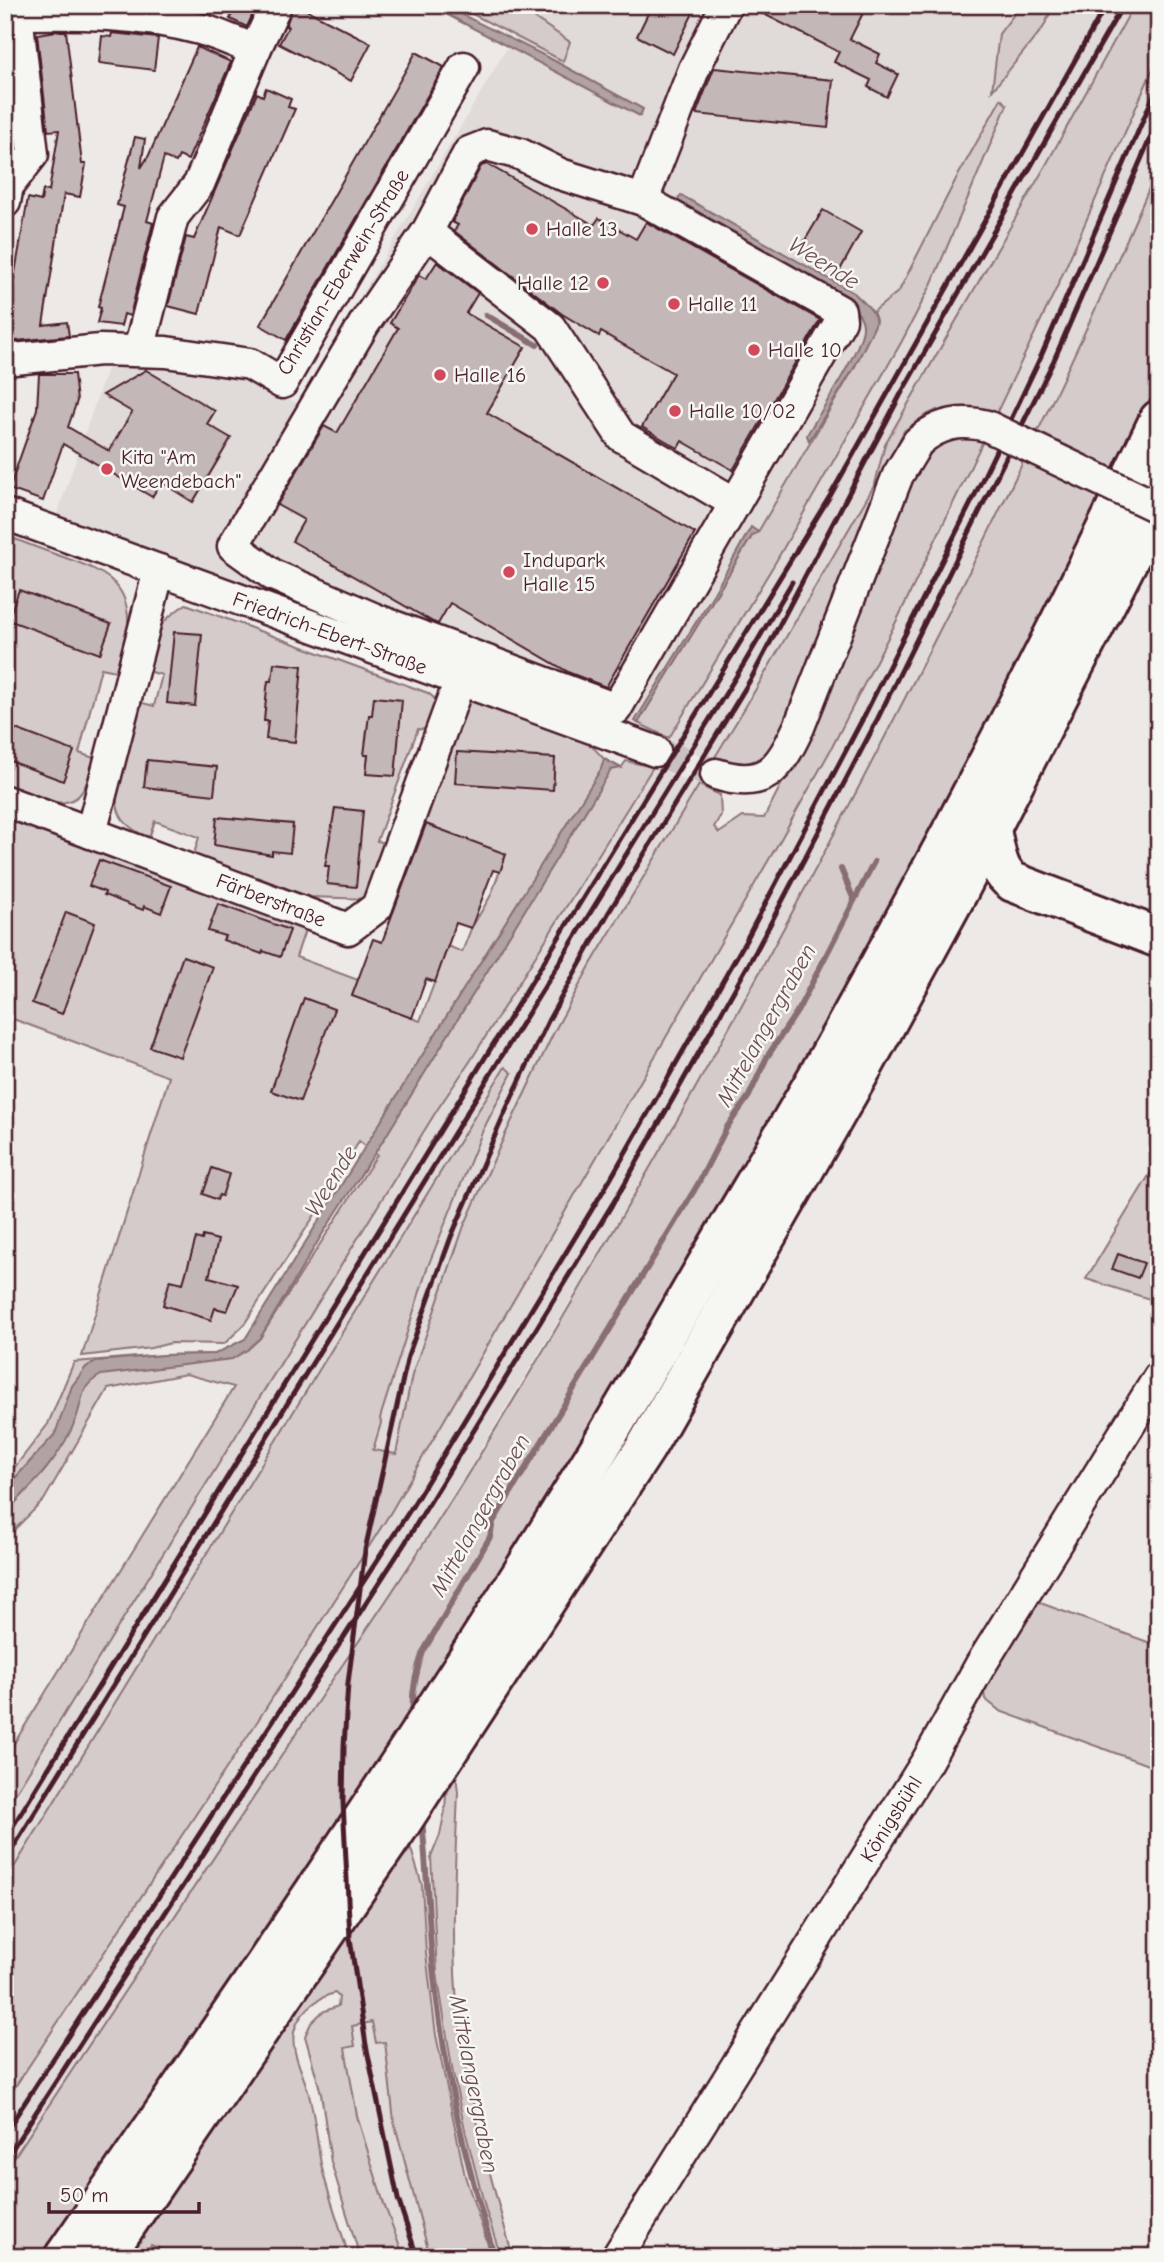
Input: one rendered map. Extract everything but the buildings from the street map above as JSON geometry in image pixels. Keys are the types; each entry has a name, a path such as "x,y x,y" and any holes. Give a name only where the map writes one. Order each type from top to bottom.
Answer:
{"highway":[{"path":"64,2257 395,1769 594,1458 830,1054 967,804 1105,533 1159,420"},
{"path":"104,2257 397,1829 646,1447 866,1061 990,831 1159,500"},
{"path":"990,831 997,861 1006,877 1013,882 1159,938"}],"street":[{"path":"139,350 173,217 199,184 276,5"},
{"path":"643,200 694,69 726,5"},
{"path":"5,202 8,186 33,154 17,10 143,17 202,29 255,50"},
{"name":"Christian-Eberwein-Straße","path":"5,360 100,350 166,352 250,364 282,383 464,67"},
{"path":"487,145 520,154 560,174 643,200 840,312 841,320 616,709 380,621 273,575 233,545 364,324 427,232 469,152 487,145"},
{"path":"427,232 550,327 621,436 735,503"},
{"path":"716,774 745,781 754,779 771,770 786,755 898,475 918,442 935,429 966,422 987,426 1159,509"},
{"name":"Friedrich-Ebert-Straße","path":"5,514 656,751"},
{"path":"91,832 159,570"},
{"name":"Färberstraße","path":"5,801 348,929 377,907 460,680"},
{"name":"Königsbühl","path":"617,2257 927,1761 980,1666 1159,1377"}],"shaded area":[{"path":"429,5 443,5 553,60 643,109 640,116"},
{"path":"455,5 1134,5 1046,165 885,444 875,484 712,762 669,738 56,518 109,363 238,371 298,404 514,36"},
{"path":"455,5 515,5 570,42 563,61"},
{"path":"1021,5 1054,5 1043,28 992,91 999,34"},
{"path":"1134,5 1159,5 1159,55 1057,287 899,616 830,751 391,1512 255,1725 5,2102 5,1882 505,1067 512,1073 483,1130 428,1266 380,1418 373,1450 396,1454 412,1375 464,1226 554,1032 591,964 699,785 720,795 721,815 714,827 719,833 743,817 764,818 787,773 913,470 927,450 930,452 947,441 937,410 904,431 896,447 788,731 755,760 737,764 712,762 875,484 885,444 1046,165"},
{"path":"1159,55 1159,165 1038,431 920,670 842,823 755,983 630,1203 373,1622 366,1978 376,2043 385,2042 394,2121 430,2257 404,2257 384,2204 357,2116 345,2048 355,2046 346,1981 333,1679 5,2171 5,2102 256,1725 369,1474 380,1419 315,1378 5,1882 5,1810 437,1110 471,1060 653,767 699,785 554,1032 464,1226 412,1375 389,1479 384,1522 830,751 899,616 1057,287"},
{"path":"1001,99 1007,105 931,285 902,341 775,563 669,738 638,723 752,536 758,532 854,368 875,325 873,312 899,291 955,181"},
{"path":"1159,165 1159,382 1117,471 886,924 661,1318 443,1668 333,1834 41,2257 5,2257 5,2171 427,1538 518,1392 649,1170 795,908 928,654 1063,379"},
{"path":"681,195 854,293 872,312 875,325 854,368 809,441 807,435 856,349 863,326 860,316 849,303 677,201"},
{"path":"751,527 758,532 752,536 638,723 635,721 714,593"},
{"path":"15,539 101,573 118,587 127,609 127,635 116,671 101,668 79,753 94,758 90,774 83,790 76,798 67,802 46,801 5,785 5,569"},
{"path":"186,604 428,693 434,698 441,712 434,730 418,729 377,841 392,844 369,899 310,897 194,854 199,837 155,821 149,838 123,820 117,806 117,789 139,702 154,706 162,675 147,671 154,639 161,625"},
{"path":"477,697 579,732 604,759 621,768 626,761 653,767 471,1060 437,1110 5,1810 5,1758 234,1387 186,1374 108,1389 44,1500 5,1539 5,1480 48,1424 74,1362 247,1350 260,1338 377,1155 359,1141 340,1176 243,1326 224,1344 171,1343 82,1356 169,1077 5,1016 5,816 306,927 296,957 358,980 352,996 420,1021 448,946 462,952 471,929 491,895 506,854 422,825 466,700"},
{"path":"604,759 621,768 611,770 260,1338 232,1359 101,1375 94,1379 84,1392 64,1444 37,1480 5,1513 5,1489 55,1434 72,1386 86,1367 98,1361 215,1354 245,1339 601,769"},
{"path":"1159,1159 1159,1302 1086,1279"},
{"path":"1032,1600 1159,1646 1159,1769 1000,1711 985,1699 983,1686"},
{"path":"456,1775 458,1792 454,1936 459,2022 475,2111 513,2257 501,2257 486,2211 453,2074 437,1973 431,1857 440,1835 446,1795"},
{"path":"411,1849 422,1885 426,1953 436,2035 465,2176 492,2257 430,2257 394,2121 385,2042 376,2043 372,2022 352,2026 355,2046 345,2048 357,2116 384,2204 404,2257 360,2257 331,2162 321,2093 305,2036 311,2023 322,2012 338,2006 339,1997 335,1993 309,2007 296,2025 293,2040 311,2103 324,2176 349,2257 181,2257 151,2245 143,2257 121,2257 320,1970 399,1861"}],"waterway":[{"path":"486,315 537,345"},
{"name":"Mittelangergraben","path":"413,1718 414,1684 423,1652 490,1537 493,1522 698,1184 727,1127 749,1096 767,1057 798,1010 874,862"},
{"path":"841,869 854,900"},
{"name":"Mittelangergraben","path":"422,1819 431,1947 440,2025 473,2182 495,2257"}],"tunnel":[{"path":"655,751 716,774"}],"railway":[{"path":"5,1839 830,496 1106,5"},
{"path":"417,2257 398,2199 366,2045 350,1938 343,1802 348,1683 365,1550 408,1356 451,1237 548,1021 609,912 752,677 902,392 1123,5"},
{"path":"5,2133 410,1510 611,1178 745,942 862,720 973,499 1042,354 1159,83"},
{"path":"5,2160 405,1543 621,1190 671,1102 756,951 874,726 1054,360 1159,118"},
{"path":"5,1861 792,582"}],"place":[{"name":"Halle 13","path":"532,229"},
{"name":"Halle 12","path":"603,283"},
{"name":"Halle 11","path":"674,304"},
{"name":"Halle 10","path":"754,350"},
{"name":"Halle 16","path":"440,375"},
{"name":"Halle 10/02","path":"675,411"},
{"name":"Kita \"Am Weendebach\"","path":"107,469"},
{"name":"Indupark Halle 15","path":"509,572"}],"water label":[{"name":"Weende","path":"824,263"},
{"name":"Weende","path":"331,1181"}]}
